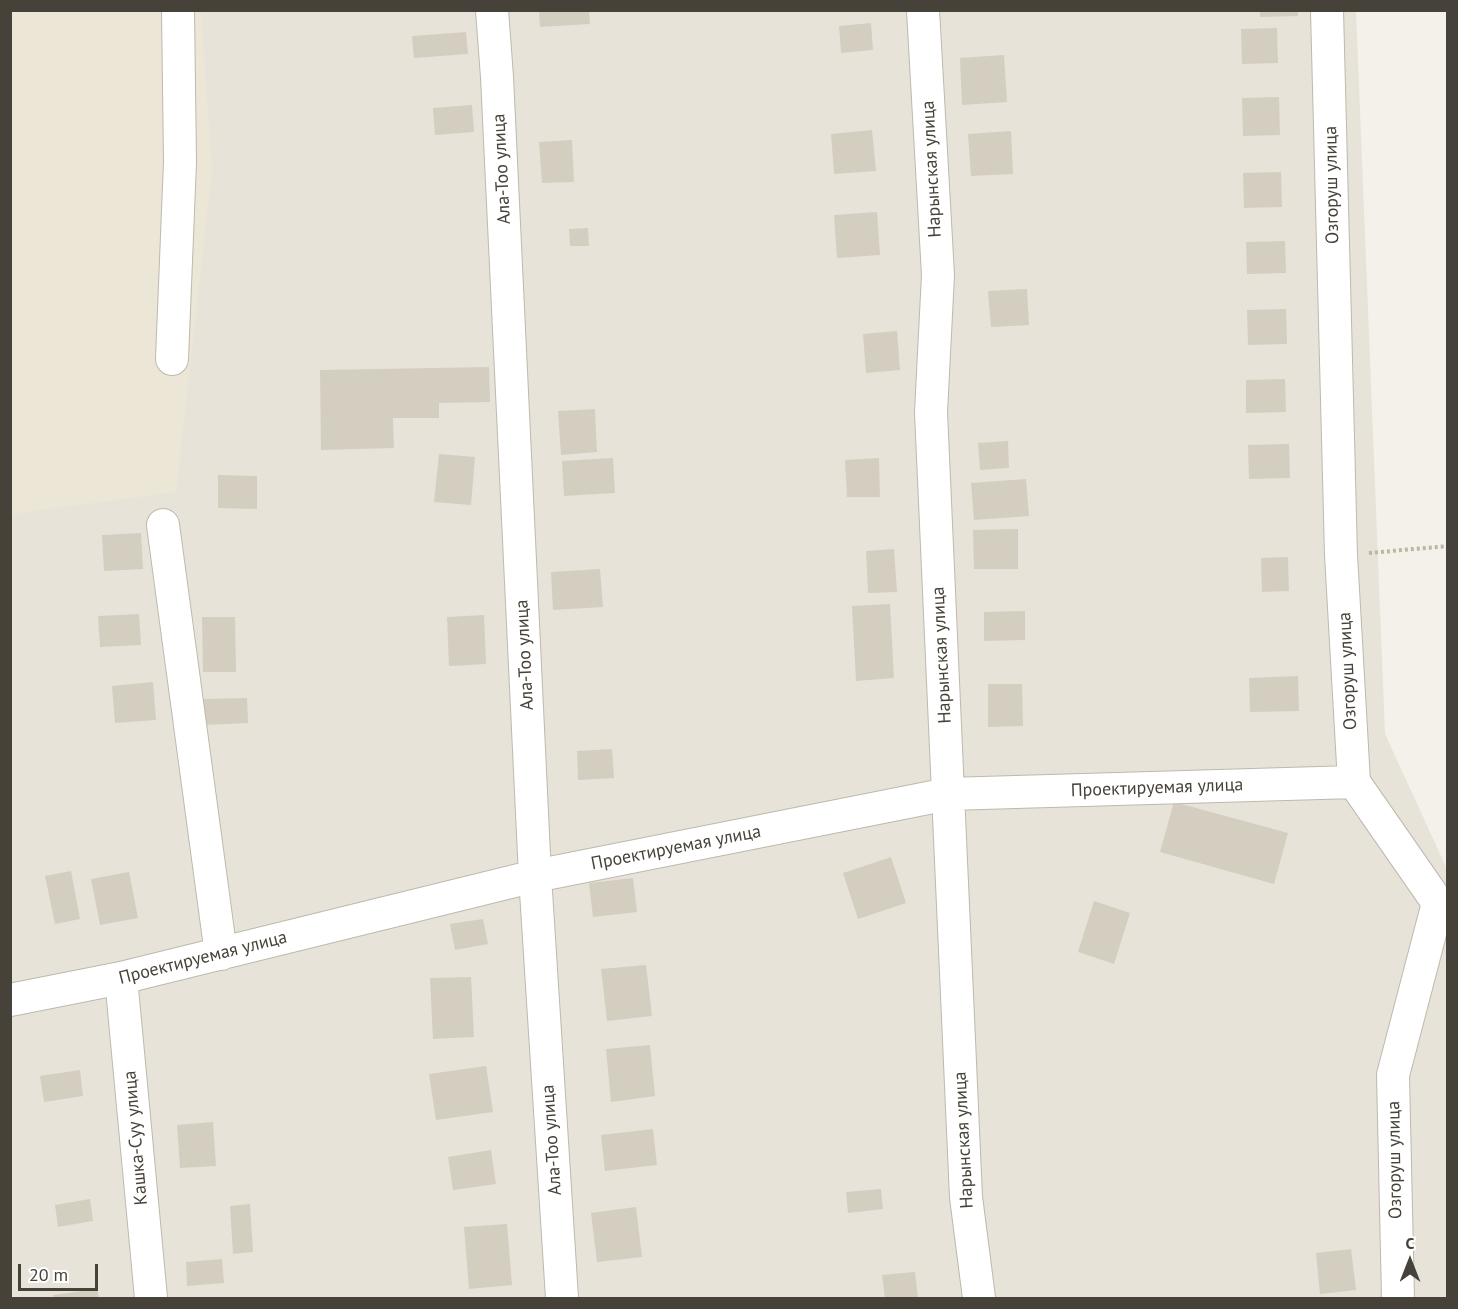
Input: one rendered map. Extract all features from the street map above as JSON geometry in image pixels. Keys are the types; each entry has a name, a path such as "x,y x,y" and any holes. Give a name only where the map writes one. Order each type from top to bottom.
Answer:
{"street":[{"path":"172,359 180,162 178,10"},
{"name":"Ала-Тоо улица","path":"492,10 498,89 535,876 562,1299"},
{"name":"Нарынская улица","path":"923,10 938,275 931,412 966,1197 979,1299"},
{"name":"Озгоруш улица","path":"1327,10 1341,555 1354,782 1438,903 1394,1075 1398,1299"},
{"path":"163,525 220,954"},
{"name":"Проектируемая улица","path":"10,1000 120,978 535,876 948,794 1354,782"},
{"name":"Кашка-Суу улица","path":"120,978 151,1299"}],"path":[{"path":"1341,555 1448,546"}],"shaded area":[{"path":"10,11 1356,11 1385,734 1447,869 1447,1298 11,1298"},
{"path":"10,11 201,11 212,169 176,492 11,514"}],"building":[{"path":"539,10 589,10 590,24 540,27"},
{"path":"1260,10 1298,10 1298,16 1260,17"},
{"path":"871,23 873,50 841,53 839,26"},
{"path":"1277,28 1278,63 1242,64 1241,29"},
{"path":"466,32 468,54 414,58 412,36"},
{"path":"1004,55 1007,102 962,105 960,58"},
{"path":"1279,97 1280,135 1243,136 1242,98"},
{"path":"472,105 474,132 435,135 433,108"},
{"path":"872,130 876,171 834,174 831,134"},
{"path":"1011,131 1013,174 971,176 968,134"},
{"path":"572,140 574,182 542,183 539,142"},
{"path":"1281,172 1282,207 1244,208 1243,173"},
{"path":"877,212 880,255 837,258 834,215"},
{"path":"588,228 589,246 570,246 569,229"},
{"path":"1285,241 1286,273 1247,274 1246,242"},
{"path":"1027,289 1029,325 991,327 988,291"},
{"path":"1286,309 1287,344 1248,345 1247,310"},
{"path":"897,331 900,370 866,373 863,334"},
{"path":"489,367 490,402 439,403 439,418 393,418 394,448 321,450 320,370"},
{"path":"1285,379 1286,412 1246,413 1246,380"},
{"path":"595,409 597,452 561,455 558,411"},
{"path":"1008,441 1009,468 980,470 978,443"},
{"path":"1289,444 1290,478 1249,479 1248,445"},
{"path":"439,454 475,457 471,505 434,502"},
{"path":"613,458 615,493 564,496 562,461"},
{"path":"879,458 880,497 847,497 845,460"},
{"path":"218,475 257,476 257,509 218,508"},
{"path":"1026,479 1029,516 974,520 971,483"},
{"path":"1018,529 1018,569 974,569 973,530"},
{"path":"141,533 143,569 104,571 102,535"},
{"path":"894,549 897,592 868,593 866,551"},
{"path":"1288,557 1289,591 1262,592 1261,558"},
{"path":"600,569 603,607 553,610 551,572"},
{"path":"890,604 894,678 856,681 852,606"},
{"path":"1025,611 1025,640 984,641 984,612"},
{"path":"139,614 141,645 100,647 98,616"},
{"path":"484,615 486,664 449,666 447,617"},
{"path":"202,617 235,617 236,672 203,672"},
{"path":"1298,676 1299,711 1250,712 1249,678"},
{"path":"153,682 156,720 115,723 112,686"},
{"path":"988,684 1022,684 1023,726 988,727"},
{"path":"247,698 248,723 203,725 203,699"},
{"path":"612,749 614,778 578,780 577,751"},
{"path":"1174,802 1288,833 1274,884 1160,852"},
{"path":"891,857 906,903 858,919 843,873"},
{"path":"71,871 80,919 55,924 45,876"},
{"path":"129,872 138,918 100,925 91,879"},
{"path":"633,878 637,912 593,917 589,883"},
{"path":"1094,901 1130,913 1114,964 1078,952"},
{"path":"483,919 488,944 455,950 450,924"},
{"path":"646,965 652,1016 607,1021 601,969"},
{"path":"471,977 474,1037 433,1039 430,978"},
{"path":"650,1045 655,1096 611,1102 606,1049"},
{"path":"486,1066 493,1112 436,1120 429,1074"},
{"path":"80,1070 83,1096 44,1102 40,1076"},
{"path":"213,1122 216,1166 180,1168 177,1125"},
{"path":"653,1129 657,1165 605,1171 601,1135"},
{"path":"491,1150 496,1184 453,1190 448,1157"},
{"path":"881,1189 883,1209 848,1213 846,1192"},
{"path":"90,1199 93,1221 58,1227 55,1205"},
{"path":"250,1204 253,1252 233,1254 230,1206"},
{"path":"636,1207 642,1257 597,1262 591,1213"},
{"path":"507,1224 512,1285 469,1289 464,1227"},
{"path":"1351,1249 1356,1290 1320,1294 1316,1253"},
{"path":"222,1259 224,1283 187,1286 186,1262"},
{"path":"915,1272 918,1298 885,1298 882,1275"},
{"path":"97,1289 99,1298 54,1298 53,1295"}]}
